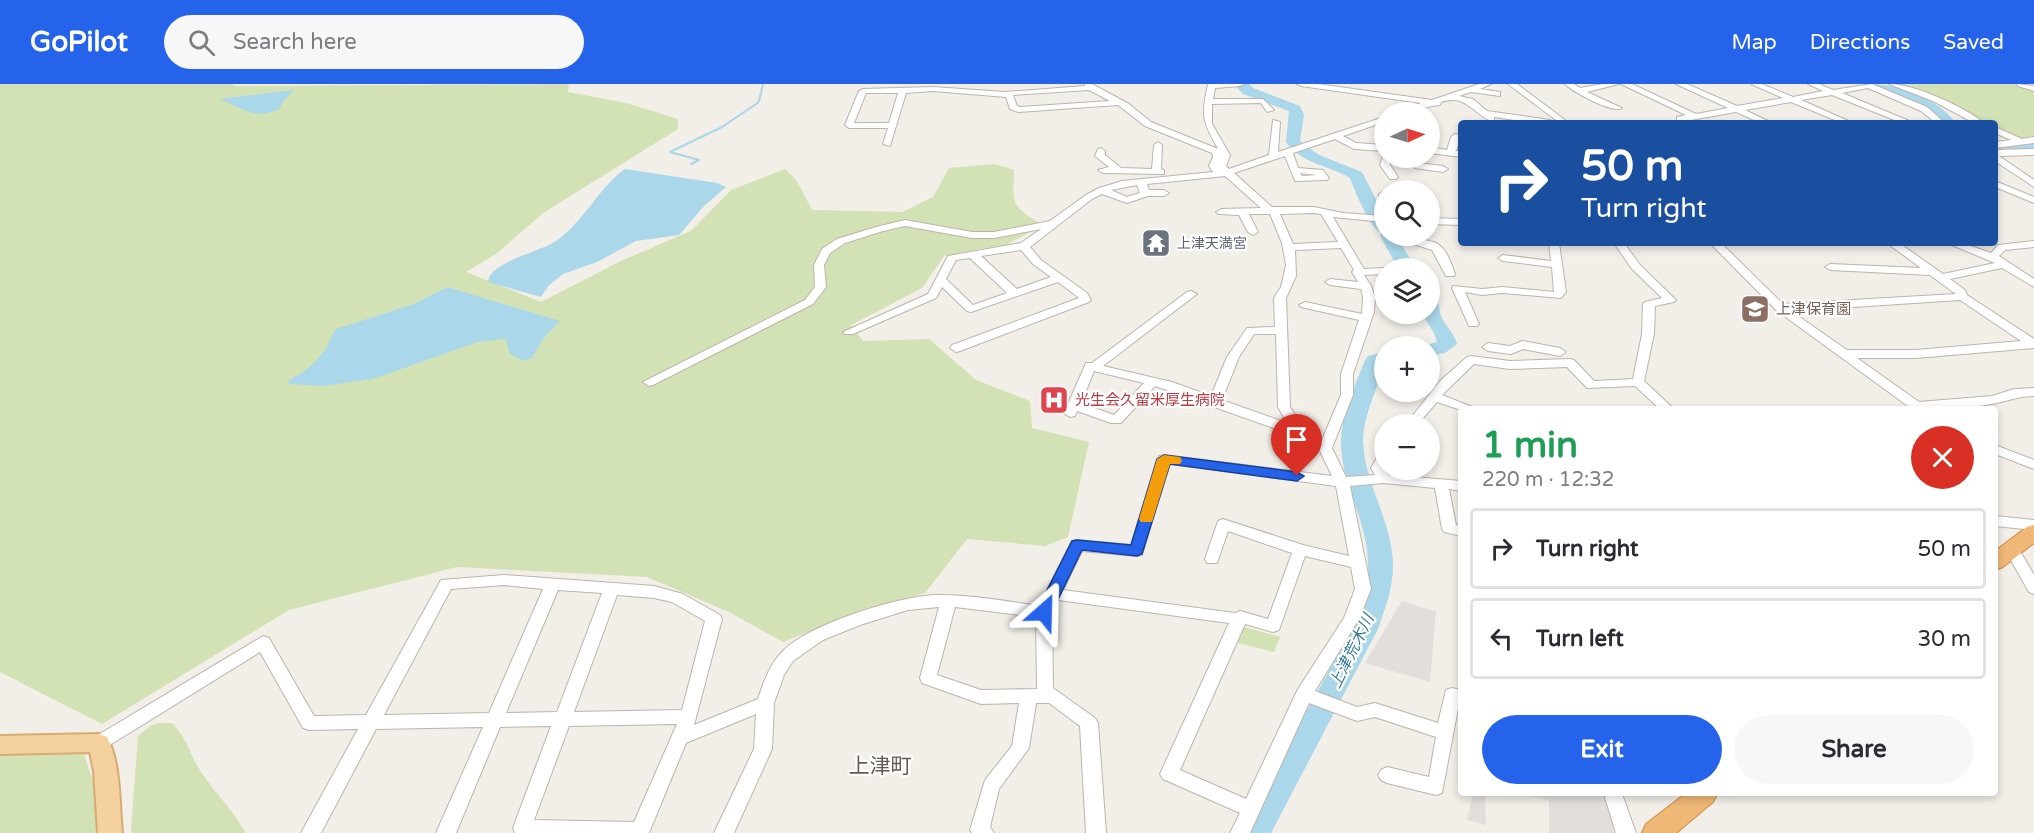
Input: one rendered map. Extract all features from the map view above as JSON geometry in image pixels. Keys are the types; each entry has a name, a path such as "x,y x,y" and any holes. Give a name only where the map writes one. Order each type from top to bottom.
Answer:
{"highway":[{"path":"2003,556 2034,533"},
{"path":"1656,833 1702,796"}],"main road":[{"path":"0,745 99,743 105,771 110,833"}],"street":[{"path":"1222,173 1221,167 1226,155 1217,137 1209,129 1208,102 1212,85 1240,84"},
{"path":"1301,84 1431,102"},
{"path":"1356,90 1378,84"},
{"path":"1440,102 1469,87 1487,84"},
{"path":"1512,84 1561,120"},
{"path":"1569,84 1579,91 1618,108"},
{"path":"1579,91 1615,84"},
{"path":"1625,84 1703,120"},
{"path":"1680,84 1761,120"},
{"path":"1744,84 1841,120"},
{"path":"1755,84 1830,120"},
{"path":"1812,84 1902,120"},
{"path":"1893,84 1936,99 1974,120"},
{"path":"2020,84 2034,89"},
{"path":"1680,119 1866,85 1924,109 1937,120"},
{"path":"893,126 849,125 863,91 903,91 935,87 1008,91 1089,86 1116,103 1126,106 1148,124 1216,151 1218,157 1214,166 1271,210 1290,247 1291,278 1280,298 1282,380 1284,407 1298,432"},
{"path":"1469,87 1497,94"},
{"path":"887,144 903,91"},
{"path":"1008,91 1013,107 1018,110 1116,103"},
{"path":"1452,97 1470,101 1493,120"},
{"path":"1208,102 1263,101 1270,110"},
{"path":"1486,113 1531,120"},
{"path":"1274,157 1276,122"},
{"path":"849,332 932,296 952,258 1024,246 1089,197 1102,190 1125,183 1222,173 1374,123"},
{"path":"1998,131 2020,141"},
{"path":"1336,136 1354,146 1374,147"},
{"path":"1440,151 1456,153 1455,137 1458,138"},
{"path":"1998,149 2020,141 2034,140"},
{"path":"1156,171 1158,145"},
{"path":"1998,150 2034,152"},
{"path":"1101,151 1100,156 1118,170"},
{"path":"1288,152 1295,170"},
{"path":"1998,152 2034,184"},
{"path":"1387,168 1394,177"},
{"path":"1437,168 1443,169"},
{"path":"1103,170 1181,173 1185,177"},
{"path":"1142,181 1145,193"},
{"path":"1998,187 2032,201"},
{"path":"1102,190 1127,200 1145,193 1164,193"},
{"path":"1221,212 1314,210 1326,214 1374,218"},
{"path":"1242,211 1253,232"},
{"path":"1326,214 1360,272"},
{"path":"1440,221 1458,222"},
{"path":"649,382 809,302 821,287 819,265 826,251 841,241 905,223 972,235 994,235 1054,224"},
{"path":"1997,261 2002,247 2034,244"},
{"path":"1290,247 1344,245"},
{"path":"956,348 1085,300 1083,295 1037,262 1024,246"},
{"path":"1435,246 1450,274"},
{"path":"1473,324 1457,288 1482,292 1502,290 1557,296 1560,292 1554,246"},
{"path":"1621,246 1636,267 1670,300 1649,304 1648,334 1638,382"},
{"path":"1718,246 1780,308 1916,406"},
{"path":"1896,246 1961,292 1962,297"},
{"path":"1961,246 1997,261 2034,284"},
{"path":"1968,246 1980,253"},
{"path":"973,255 1015,294"},
{"path":"1503,258 1557,265"},
{"path":"1830,267 1939,275 1997,261"},
{"path":"1360,272 1374,271"},
{"path":"1324,448 1347,395 1347,374 1370,297 1366,285 1357,272 1360,272"},
{"path":"941,280 971,309 1060,278"},
{"path":"1330,282 1366,285"},
{"path":"1095,367 1191,294"},
{"path":"1780,308 1962,297 2034,343"},
{"path":"1305,305 1365,318"},
{"path":"1214,403 1233,357 1251,330 1276,331"},
{"path":"1844,354 1916,354 2034,343"},
{"path":"1488,347 1511,350 1522,345 1560,352"},
{"path":"1440,390 1471,360 1510,365 1570,363 1591,386 1638,382 1665,406"},
{"path":"1153,381 1116,420 1072,409 1090,366 1153,381 1298,432 1324,448 1342,482 1364,589 1351,619 1304,694 1240,833"},
{"path":"1936,406 1994,399 2014,393 2034,392"},
{"path":"1440,399 1462,406"},
{"path":"1421,414 1431,402"},
{"path":"1998,450 2034,465"},
{"path":"1096,833 1089,723 1045,691 1044,612 1077,545 1137,551 1164,459 1342,482 1374,480"},
{"path":"1395,480 1458,486"},
{"path":"1441,484 1449,529 1458,530"},
{"path":"1998,521 2034,525"},
{"path":"1212,560 1223,524 1300,550 1359,564"},
{"path":"1252,810 1169,774 1240,617 1273,626 1300,550"},
{"path":"2003,556 2033,584"},
{"path":"311,833 446,584 504,580 612,588 654,592 677,598 714,618 689,717 639,832 522,828 612,588"},
{"path":"446,833 552,586"},
{"path":"1052,594 1122,605 1227,616 1239,620"},
{"path":"724,833 764,749 765,702 778,668 793,650 833,630 876,613 921,602 1044,612"},
{"path":"948,603 928,678 981,697 1053,696"},
{"path":"99,743 263,642 309,723 689,717"},
{"path":"1304,694 1357,714 1375,710 1444,732"},
{"path":"1387,775 1436,787 1452,695 1458,696"},
{"path":"984,833 980,830 991,786 1020,748 1029,696"},
{"path":"681,738 765,702"},
{"path":"1614,796 1626,833"}],"green space":[{"path":"0,84 232,84 236,86 569,84 568,92 626,103 678,119 678,129 543,213 496,254 466,272 541,302 623,260 691,231 731,190 785,169 797,181 812,210 903,212 933,197 949,168 994,164 1014,170 1016,204 1019,209 1043,225 1008,244 944,256 922,288 851,325 863,341 929,339 976,380 1030,401 1032,428 1089,442 1068,537 1045,546 967,539 925,593 870,607 783,642 729,612 647,577 457,567 289,610 102,724 0,672"},
{"path":"1893,84 2020,84 2034,89 2034,140 2020,141 1998,131 1998,120 1974,120 1936,99"},
{"path":"1244,627 1280,637 1274,652 1238,643"},
{"path":"172,723 177,729 201,772 246,833 133,833 131,830 138,736 150,726"},
{"path":"56,750 84,754 94,784 100,833 0,833 0,752"}],"shaded area":[{"path":"1402,601 1436,612 1430,682 1365,663"},
{"path":"1473,796 1485,796 1486,825 1467,820"},
{"path":"1531,796 1609,796 1614,833 1549,833 1549,801"}],"water":[{"path":"294,90 279,109 262,114 248,112 220,99"},
{"path":"625,169 717,183 726,187 705,205 679,235 636,241 597,262 563,274 549,285 541,297 488,282 490,275 496,269 553,243 573,227 606,186"},
{"path":"447,287 560,321 543,339 532,358 523,361 509,353 506,339 478,342 373,379 323,386 289,384 288,381 315,362 336,329 414,304"}],"waterway":[{"path":"691,164 699,160 670,152 722,127 756,104 759,101 763,84"},
{"name":"上津荒木川","path":"1241,84 1248,91 1295,109 1297,115 1293,142 1306,154 1357,175 1374,211"},
{"path":"1876,84 1924,103 1946,120"},
{"path":"1998,146 2016,149 2034,146"},
{"name":"上津荒木川","path":"1394,246 1401,258"},
{"name":"上津荒木川","path":"1438,324 1444,332 1447,344 1440,348"},
{"name":"上津荒木川","path":"1255,833 1365,629 1376,594 1381,566 1378,542 1355,470 1352,440 1357,409 1374,363"}],"slow traffic":[{"path":"1147,519 1164,459 1175,461"}],"place":[{"name":"上津天満宮","path":"1156,243"},
{"name":"上津保育園","path":"1755,309"},
{"name":"光生会久留米厚生病院","path":"1054,400"}],"district":[{"name":"上津町","path":"880,766"}],"route":[{"path":"1044,612 1077,545 1137,551 1164,459 1297,476"}]}
